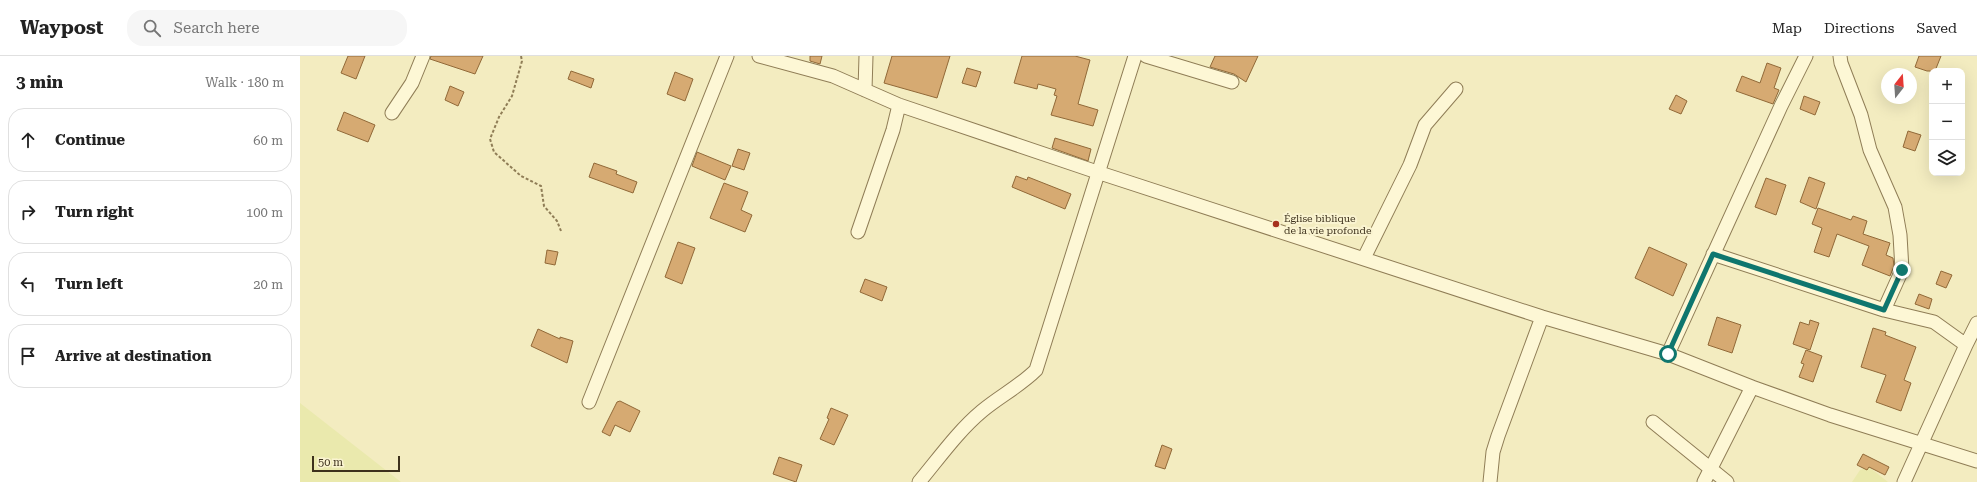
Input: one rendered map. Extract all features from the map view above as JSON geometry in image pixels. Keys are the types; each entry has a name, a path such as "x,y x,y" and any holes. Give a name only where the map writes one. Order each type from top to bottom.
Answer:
{"street":[{"path":"392,113 412,83 423,56"},
{"path":"589,402 727,56"},
{"path":"759,56 834,76 899,105 1100,174 1364,258 1542,317 1668,354 1752,387 1830,415 1977,460"},
{"path":"865,90 866,56"},
{"path":"919,482 966,426 983,410 1027,380 1036,370 1100,174 1136,56"},
{"path":"1146,56 1232,82"},
{"path":"1668,354 1781,106 1806,56"},
{"path":"1840,56 1841,63 1861,115 1870,150 1895,207 1900,234 1902,270 1884,310"},
{"path":"1364,258 1410,165 1425,125 1456,89"},
{"path":"858,232 893,130 899,105"},
{"path":"1713,254 1884,310 1934,322 1966,345"},
{"path":"1490,482 1493,452 1498,436 1542,317"},
{"path":"1904,482 1977,324"},
{"path":"1704,482 1752,387"},
{"path":"1653,422 1727,482"}],"path":[{"path":"521,56 522,61 512,96 499,117 490,139 494,152 521,176 541,186 544,206 557,221 561,231"}],"shaded area":[{"path":"300,403 401,482 300,482"},
{"path":"1869,467 1888,482 1852,482 1860,470"}],"building":[{"path":"348,56 365,56 356,79 341,73"},
{"path":"431,56 483,56 475,74 430,59"},
{"path":"810,56 822,56 820,64 810,61"},
{"path":"892,56 950,56 937,98 884,83"},
{"path":"1022,56 1075,56 1090,60 1078,104 1098,110 1093,126 1051,115 1057,96 1054,95 1056,89 1038,84 1037,89 1014,83"},
{"path":"1215,56 1258,56 1246,82 1234,74 1210,67"},
{"path":"1919,56 1941,56 1936,68 1929,68 1929,71 1927,71 1915,67"},
{"path":"1767,63 1781,68 1774,88 1779,90 1773,104 1736,91 1742,76 1760,83"},
{"path":"967,68 981,72 976,87 962,83"},
{"path":"571,71 594,79 591,88 568,79"},
{"path":"675,72 693,79 685,101 667,94"},
{"path":"450,86 464,92 458,106 445,100"},
{"path":"1676,95 1687,101 1681,114 1669,109"},
{"path":"1804,96 1820,102 1815,115 1800,109"},
{"path":"344,112 375,125 368,142 337,130"},
{"path":"1908,131 1921,135 1915,151 1903,147"},
{"path":"1055,138 1091,149 1088,161 1052,148"},
{"path":"738,149 750,153 744,170 732,166"},
{"path":"697,152 731,166 725,180 692,166"},
{"path":"594,163 617,171 616,174 637,182 633,193 589,177"},
{"path":"1016,176 1027,180 1028,177 1071,194 1065,209 1012,187"},
{"path":"1809,177 1825,183 1816,209 1800,202"},
{"path":"1766,178 1786,185 1776,215 1755,207"},
{"path":"724,183 748,192 741,210 752,215 745,232 710,218"},
{"path":"1818,208 1851,220 1853,216 1867,221 1863,234 1890,243 1886,255 1893,258 1894,266 1890,276 1862,265 1869,246 1837,234 1829,257 1814,252 1822,228 1812,224"},
{"path":"678,242 695,248 682,284 665,277"},
{"path":"1649,247 1687,264 1673,296 1635,278"},
{"path":"547,250 558,252 555,265 545,263"},
{"path":"1941,271 1952,275 1946,288 1936,284"},
{"path":"865,279 887,287 882,301 860,292"},
{"path":"1919,294 1932,299 1929,309 1915,304"},
{"path":"1717,317 1741,325 1732,353 1708,345"},
{"path":"1810,320 1819,323 1810,350 1793,344 1800,322 1809,325"},
{"path":"1873,328 1886,332 1885,335 1916,347 1904,380 1911,383 1901,411 1876,402 1886,375 1861,367"},
{"path":"538,329 560,339 560,337 573,341 567,363 531,346"},
{"path":"1806,350 1822,356 1813,382 1799,377 1804,364 1801,363"},
{"path":"620,401 640,411 630,432 615,425 610,436 602,432 617,402"},
{"path":"831,408 848,415 834,445 820,439 829,419 827,418"},
{"path":"1162,445 1172,449 1165,469 1155,466"},
{"path":"1863,454 1889,467 1885,475 1869,467 1867,470 1857,465"},
{"path":"779,457 802,465 796,482 773,474"}],"place":[{"name":"Église biblique de la vie profonde","path":"1276,224"}],"route":[{"path":"1668,354 1713,254 1884,310 1902,270"}]}
